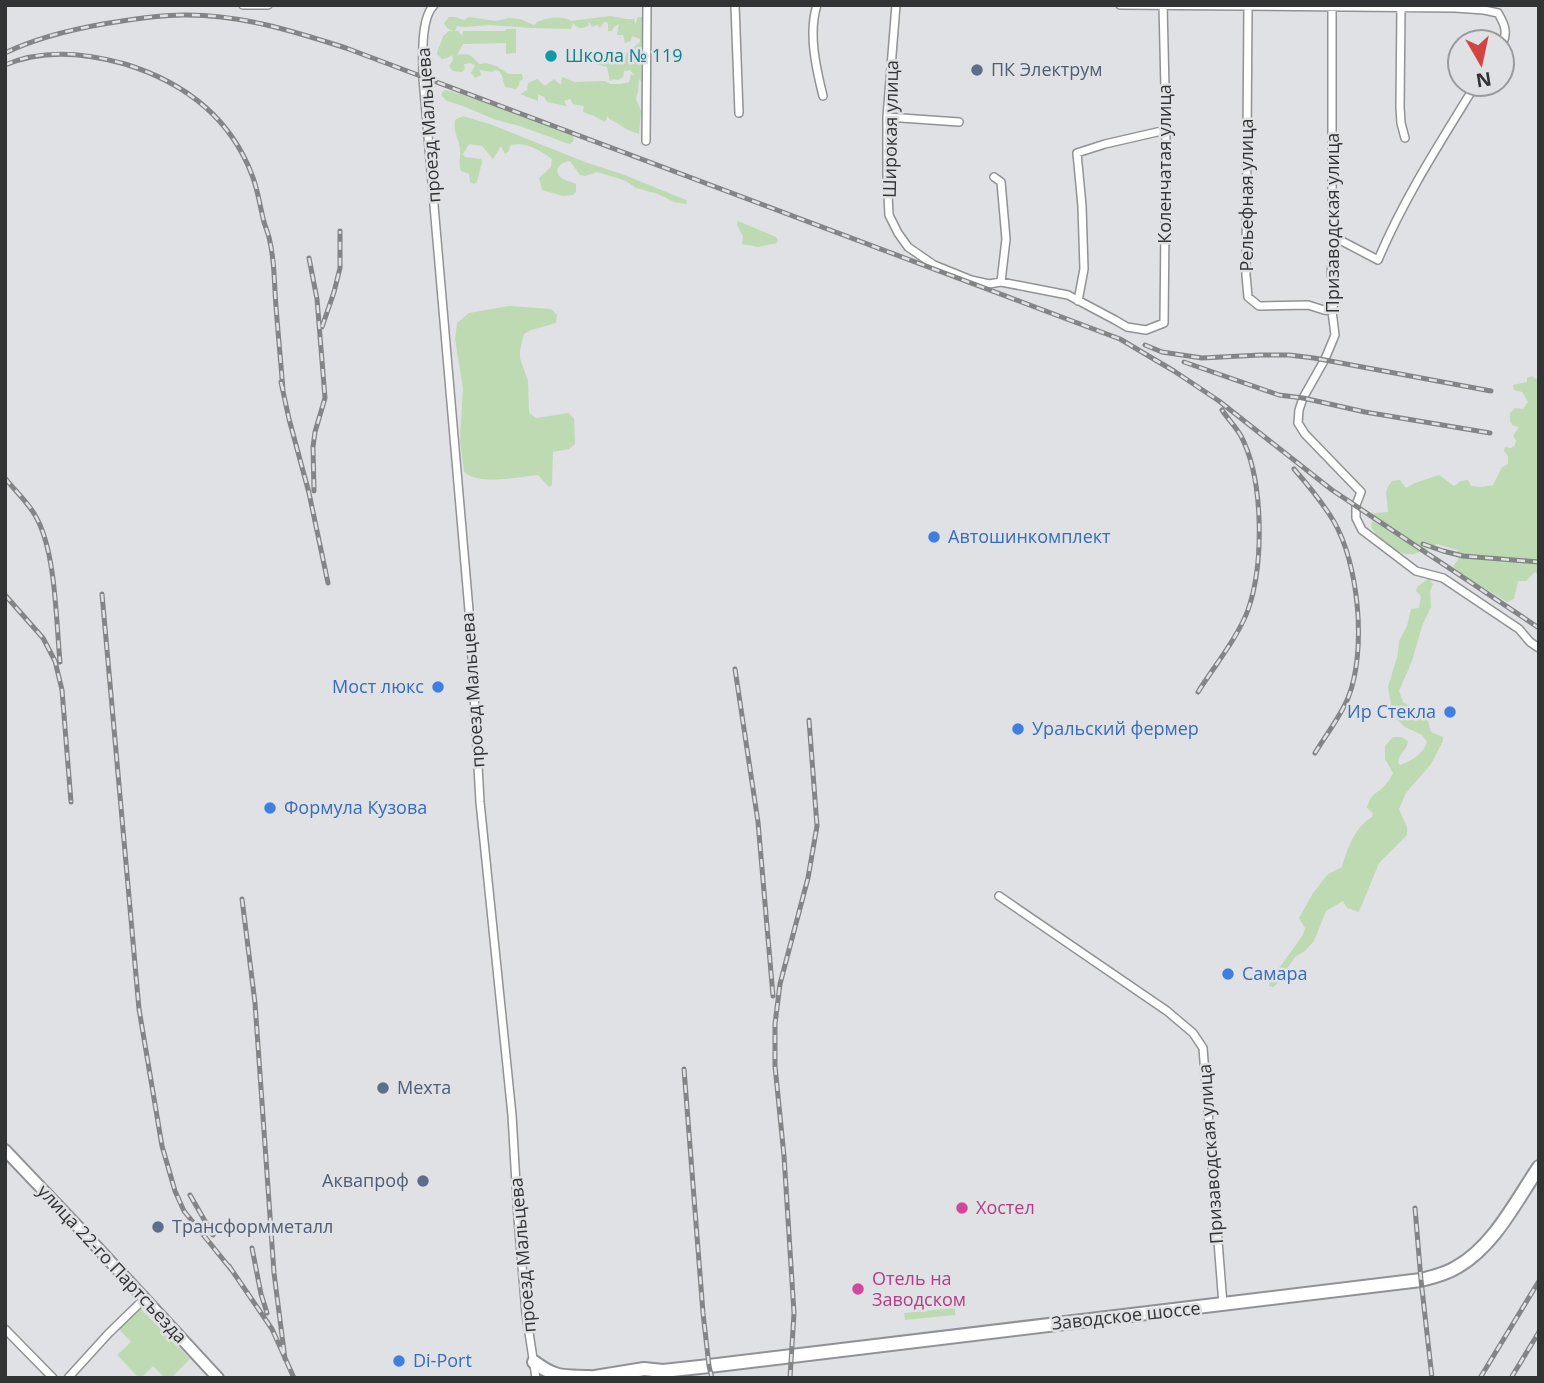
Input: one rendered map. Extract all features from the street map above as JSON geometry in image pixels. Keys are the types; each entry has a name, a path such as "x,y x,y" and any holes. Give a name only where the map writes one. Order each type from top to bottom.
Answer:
{"main road":[{"name":"Заводское шоссе","path":"534,1362 548,1373 558,1376 589,1377 644,1369 663,1371 1421,1280 1456,1268 1486,1242 1539,1167"},
{"name":"Заводское шоссе","path":"649,1378 663,1371"}],"street":[{"path":"243,5 268,5"},
{"name":"проезд Мальцева","path":"434,5 426,18 423,78 470,622 481,814 512,1115 526,1313 536,1378"},
{"path":"646,141 647,5"},
{"path":"735,5 739,113"},
{"path":"817,5 814,16 814,54 823,96"},
{"name":"Широкая улица","path":"896,5 887,117 889,215 908,247 934,265 989,284 1001,282"},
{"path":"1121,5 1485,7 1498,13 1506,28"},
{"name":"Коленчатая улица","path":"1079,301 1127,327 1146,330 1164,323 1166,130 1163,5"},
{"name":"Рельефная улица","path":"1248,6 1248,297 1259,306 1308,305 1332,311"},
{"name":"Призаводская улица","path":"1332,6 1332,201 1336,238 1331,274 1336,296 1332,311 1335,335 1303,398 1298,423 1305,434 1361,492 1356,505 1356,518 1362,530 1416,571 1443,578 1519,629 1539,648"},
{"path":"1401,6 1400,107 1405,138"},
{"path":"1336,238 1378,260 1392,226 1419,177 1467,98"},
{"path":"887,117 959,122"},
{"path":"994,177 1001,182 1006,239 1001,282 1068,295 1079,301 1084,269 1077,153 1166,130"},
{"name":"Призаводская улица","path":"999,896 1167,1011 1193,1033 1203,1048 1223,1305"},
{"name":"улица 22-го Партсъезда","path":"5,1150 218,1378"},
{"path":"68,1378 144,1299"},
{"path":"5,1329 53,1378"}],"green space":[{"path":"610,16 634,19 635,25 638,17 644,17 645,21 641,51 642,82 639,79 636,99 641,111 639,134 609,119 608,115 605,122 583,112 584,106 573,104 570,99 564,101 567,106 547,102 538,94 538,101 520,94 527,90 528,83 537,79 545,86 554,79 561,85 562,77 575,82 629,82 631,74 635,76 630,70 624,71 623,77 618,80 610,81 607,67 596,64 596,59 608,59 613,64 620,56 624,58 640,42 640,39 632,36 631,41 625,43 623,35 617,35 619,24 612,31 608,31 608,23 604,22 600,28 597,25 592,27 589,22 588,26 582,28 573,23 571,29 457,26 455,31 462,36 463,31 516,29 516,53 506,54 506,43 463,44 457,55 469,55 479,64 496,66 509,74 522,74 523,79 516,89 505,87 499,71 480,70 481,75 475,78 471,73 475,65 464,64 465,69 462,72 453,71 449,66 453,60 452,55 442,59 437,54 443,36 453,31 444,23 449,17 496,21 520,19 534,25 545,19 563,18 571,21"},
{"path":"446,90 557,127 574,137 573,141 566,143 447,101 442,96 442,92"},
{"path":"463,116 622,174 686,200 687,204 674,202 636,188 626,181 597,172 580,175 570,161 561,164 557,171 561,178 576,184 576,192 563,196 542,190 539,178 551,167 552,159 538,150 522,145 511,145 505,154 501,146 493,159 482,146 469,144 463,154 465,157 481,159 482,162 477,182 474,184 470,182 469,174 460,168 455,120"},
{"path":"738,221 776,237 777,243 758,247 742,244 743,236 737,225"},
{"path":"509,306 551,309 557,315 556,323 524,334 520,350 528,381 529,413 536,418 569,413 574,419 575,444 569,449 553,452 552,485 549,487 538,475 489,480 464,472 460,439 463,389 455,339 457,323 469,313"},
{"path":"1532,376 1539,381 1539,575 1535,572 1526,581 1518,581 1514,599 1507,602 1457,571 1453,566 1458,560 1457,550 1437,544 1418,553 1403,553 1381,540 1371,526 1374,513 1388,512 1386,492 1392,481 1400,480 1406,488 1439,475 1454,486 1468,480 1471,486 1493,485 1502,467 1508,464 1505,447 1511,448 1515,445 1513,436 1519,427 1512,425 1510,413 1515,408 1523,409 1528,402 1522,392 1514,390 1513,385 1527,382 1527,378"},
{"path":"1429,578 1433,584 1430,591 1431,607 1399,691 1403,702 1427,718 1431,732 1443,737 1443,741 1431,764 1406,793 1399,809 1407,827 1407,835 1379,863 1359,912 1347,908 1343,901 1326,911 1314,941 1295,957 1276,985 1269,986 1269,982 1303,935 1305,928 1299,918 1313,893 1328,874 1342,867 1356,832 1372,817 1373,813 1367,808 1369,803 1393,773 1385,759 1385,746 1393,737 1408,741 1398,762 1400,765 1416,756 1427,742 1422,735 1405,727 1393,716 1388,687 1399,641 1407,626 1411,609 1419,608 1421,596 1416,591 1417,587"},
{"path":"139,1307 190,1359 171,1378 165,1378 153,1366 139,1378 117,1355 131,1342 118,1328"},
{"path":"955,1308 955,1315 905,1320 904,1313"}],"railway":[{"path":"5,53 78,29 143,18 183,15 245,21 346,48 1120,339 1219,401 1332,490 1539,628"},
{"path":"5,65 50,54 110,60 166,81 202,104 217,119 243,154 252,175 270,239 283,391"},
{"path":"322,327 340,268 340,231"},
{"path":"309,258 317,299 325,398 313,447 314,491"},
{"path":"1145,345 1162,352 1202,358 1260,355 1314,358 1491,391"},
{"path":"1184,362 1279,395 1490,433"},
{"path":"281,382 328,583"},
{"path":"1198,692 1244,620 1257,570 1259,522 1254,475 1241,436 1222,410"},
{"path":"1294,469 1324,507 1342,538 1349,559 1357,608 1354,679 1345,705 1315,753"},
{"path":"5,478 30,507 43,532 54,587 60,662"},
{"path":"1423,544 1463,556 1539,562"},
{"path":"102,594 139,1009 162,1146 175,1191 184,1211 234,1273"},
{"path":"5,595 43,638 55,661 62,690 71,802"},
{"path":"735,669 758,822 773,996"},
{"path":"790,1378 794,1313 775,1066 775,1024 780,984 808,878 817,826 809,720"},
{"path":"242,899 255,1003 274,1273 285,1359"},
{"path":"684,1069 703,1313 712,1378"},
{"path":"190,1195 213,1235"},
{"path":"1415,1208 1432,1378"},
{"path":"252,1248 267,1313"},
{"path":"229,1266 272,1329 294,1378"},
{"path":"1480,1378 1539,1281"},
{"path":"1511,1378 1539,1332"}],"place":[{"name":"Школа № 119","path":"551,56"},
{"name":"ПК Электрум","path":"977,70"},
{"name":"Автошинкомплект","path":"934,537"},
{"name":"Мост люкс","path":"438,687"},
{"name":"Ир Стекла","path":"1450,712"},
{"name":"Уральский фермер","path":"1018,729"},
{"name":"Формула Кузова","path":"270,808"},
{"name":"Самара","path":"1228,974"},
{"name":"Мехта","path":"383,1088"},
{"name":"Аквапроф","path":"423,1181"},
{"name":"Хостел","path":"962,1208"},
{"name":"Трансформметалл","path":"158,1227"},
{"name":"Отель на Заводском","path":"858,1289"},
{"name":"Di-Port","path":"399,1361"}]}
